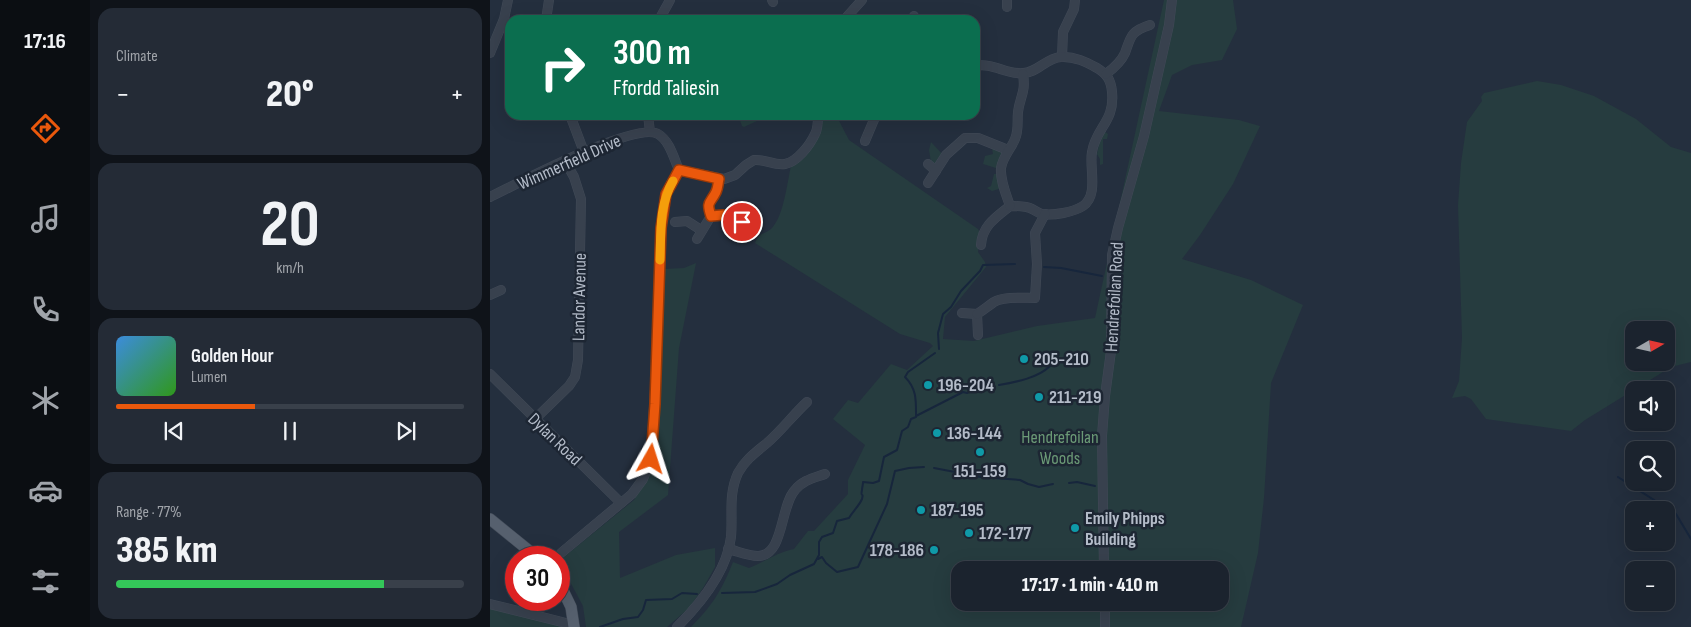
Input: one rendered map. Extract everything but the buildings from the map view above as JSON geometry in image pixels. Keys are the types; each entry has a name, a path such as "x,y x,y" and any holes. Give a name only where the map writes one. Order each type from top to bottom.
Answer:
{"main road":[{"path":"490,518 524,546"},
{"path":"570,605 574,626"}],"street":[{"path":"507,15 508,0"},
{"path":"547,15 549,0"},
{"path":"662,15 670,0"},
{"path":"848,15 862,0"},
{"path":"1062,57 1062,32 1074,10 1075,0"},
{"name":"Hendrefoilan Road","path":"1104,561 1102,436 1111,351 1112,255 1144,136 1169,24 1172,0"},
{"path":"490,53 505,24"},
{"path":"1106,74 1117,66 1138,24 1150,25"},
{"path":"979,241 985,228 994,218 1010,206 1032,209 1045,214 1076,209 1088,201 1092,191 1090,158 1092,147 1108,119 1113,105 1112,87 1106,74 1079,59 1062,57 1053,59 1035,70 1023,74 987,65 980,66"},
{"path":"1010,206 1001,168 1008,150 1015,139 1018,127 1018,111 1024,85 1023,74"},
{"path":"572,120 584,152"},
{"path":"649,120 650,132 659,135 667,143 679,170"},
{"path":"679,170 719,179 729,178 754,160 779,164 792,162 816,133 817,120"},
{"path":"865,141 874,120"},
{"name":"Wimmerfield Drive","path":"490,197 611,140 650,132"},
{"path":"928,183 946,155 965,138 978,138 1008,150"},
{"name":"Landor Avenue","path":"535,419 569,386 575,377 578,360 581,198 574,177 565,161"},
{"path":"928,164 936,171"},
{"path":"569,546 632,494 643,479 651,459 661,228 666,194 679,170"},
{"path":"711,216 708,202 716,192 719,179"},
{"path":"962,313 977,314 1001,299 1035,298 1037,264 1035,233 1040,220 1045,214"},
{"path":"696,239 711,216 723,215 742,222"},
{"path":"676,222 687,221 701,230"},
{"path":"490,295 501,290"},
{"path":"977,314 978,335"},
{"name":"Dylan Road","path":"490,374 621,503"},
{"path":"677,627 712,584 722,566 728,549 732,527 730,503 739,471 752,454 768,442 807,402"},
{"path":"728,549 758,556 772,551 776,544 789,497 808,479 825,474"},
{"path":"490,604 574,626"},
{"path":"1105,611 1106,627"}],"green space":[{"name":"Hendrefoilan Woods","path":"1164,0 1233,0 1237,29 1222,60 1192,65 1172,75 1159,111 1239,120 1260,126 1233,184 1182,259 1251,280 1303,305 1271,383 1264,498 1258,553 1241,627 691,627 716,597 733,562 749,568 794,549 808,531 814,531 848,494 848,480 865,445 833,419 848,400 858,403 891,364 907,370 933,346 930,343 900,334 755,243 776,222 782,207 791,166 803,159 819,135 820,120 839,120 849,140 978,229 980,233 978,252 986,267 945,317 943,339 974,341 1037,326 1095,318"},
{"path":"1537,81 1561,85 1594,96 1636,119 1671,147 1691,153 1691,362 1675,366 1675,321 1625,321 1625,371 1665,371 1648,381 1625,381 1625,395 1571,431 1486,419 1471,399 1465,396 1452,398 1459,381 1462,338 1458,205 1461,163 1467,122 1482,101 1481,97 1484,93"},
{"path":"740,120 759,120 744,127"},
{"path":"1105,132 1108,134 1107,139 1103,139 1103,164 1100,165 1100,159 1097,154 1100,140"},
{"path":"931,142 944,156 936,165 931,162 929,150"},
{"path":"992,148 1002,152 999,169 983,164 985,156 993,154"},
{"path":"994,174 999,174 1002,188 992,191 987,188 991,186"},
{"path":"696,263 679,348 668,495 619,532 620,578 676,555 715,548 715,567 689,608 667,627 586,627 583,606 570,582 570,552 634,500 653,467 664,269 684,268"},
{"path":"490,601 505,606 505,611 520,611 568,627 490,627"}],"waterway":[{"path":"939,349 938,333 943,314 951,307 961,291 980,271 983,265 1015,264"},
{"path":"1044,267 1061,268 1102,276"},
{"path":"722,593 755,592 777,584 790,575 814,564 819,555 819,542 822,537 833,533 837,521 849,518 862,499 863,482 873,483 879,481 884,457 897,450 902,431 908,427 911,419 916,417 914,391 905,377 908,372 935,353"},
{"path":"999,385 1039,374 1050,366"},
{"path":"916,416 963,392 967,393 980,387"},
{"path":"818,559 822,557 837,572 858,567 887,504 895,471 924,467"},
{"path":"934,468 981,477 1020,480 1039,487 1053,484"},
{"path":"1618,477 1676,514 1691,539"},
{"path":"1069,483 1077,482 1095,486"},
{"path":"600,627 623,619 638,617 643,610 646,600 672,599 682,593 697,594"}],"slow traffic":[{"path":"660,260 663,207 666,194 673,181"}],"place":[{"name":"205-210","path":"1024,359"},
{"name":"196-204","path":"928,385"},
{"name":"211-219","path":"1039,397"},
{"name":"136-144","path":"937,433"},
{"name":"151-159","path":"980,452"},
{"name":"187-195","path":"921,510"},
{"name":"Emily Phipps Building","path":"1075,528"},
{"name":"172-177","path":"969,533"},
{"name":"178-186","path":"934,550"}],"route":[{"path":"651,459 663,207 666,194 679,170 719,179 716,192 708,202 711,216 723,215 742,222"}]}
